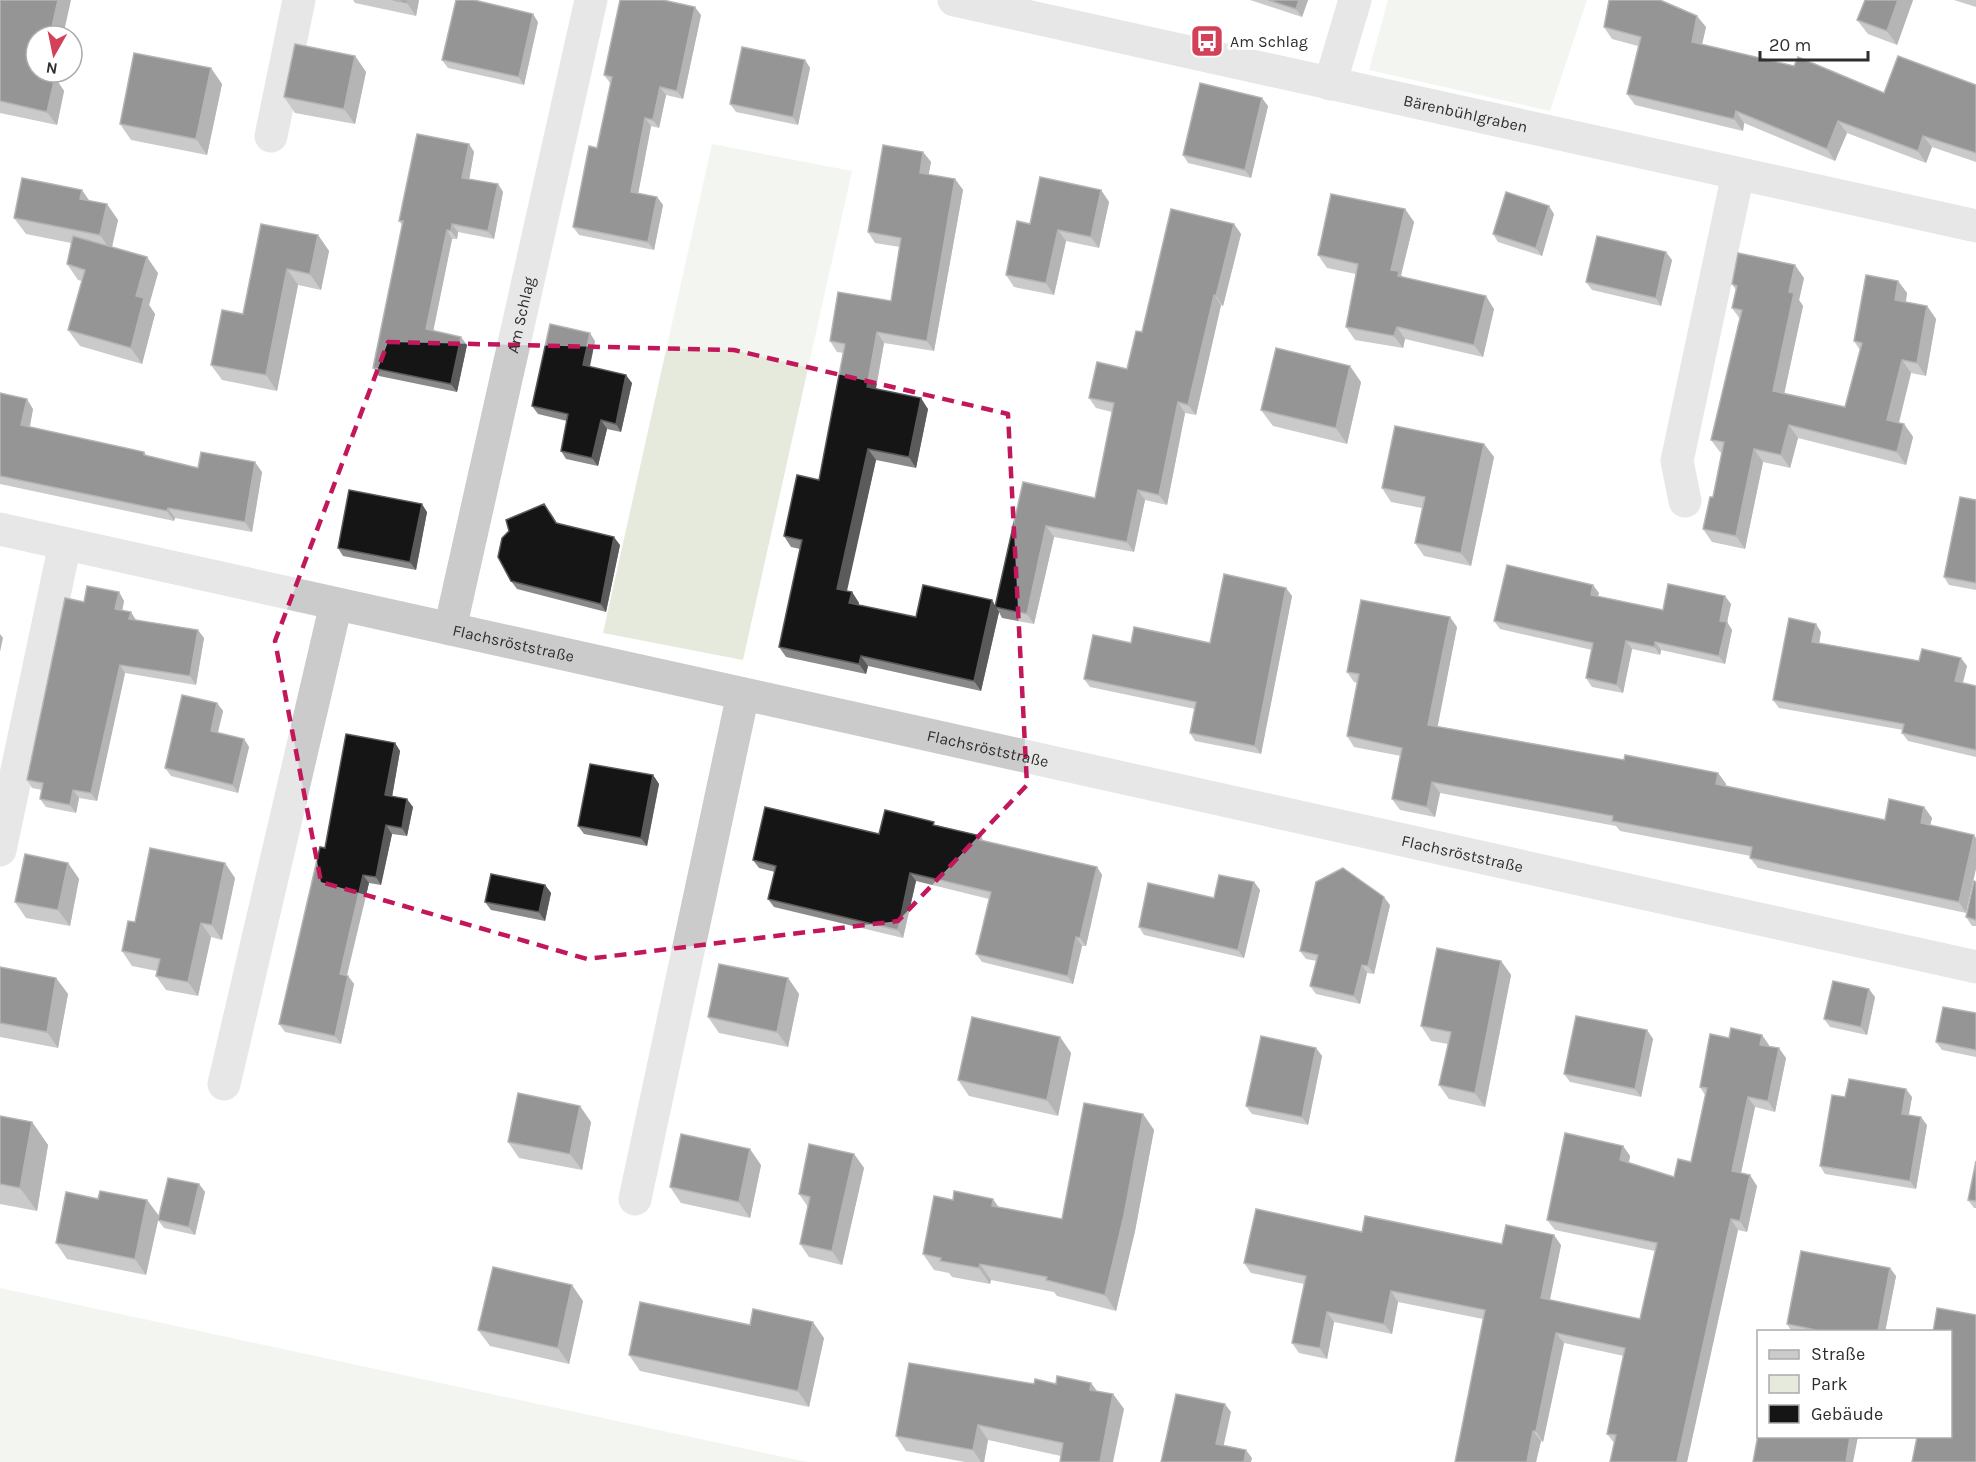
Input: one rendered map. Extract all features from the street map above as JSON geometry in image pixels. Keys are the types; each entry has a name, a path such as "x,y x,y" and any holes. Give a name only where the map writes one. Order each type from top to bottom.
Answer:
{"street":[{"path":"271,136 299,0"},
{"name":"Am Schlag","path":"450,629 591,0"},
{"name":"Bärenbühlgraben","path":"954,0 1976,226"},
{"path":"1330,84 1355,0"},
{"path":"1685,501 1677,461 1738,174"},
{"name":"Flachsröststraße","path":"0,529 1976,967"},
{"path":"0,850 65,544"},
{"path":"224,1084 336,604"},
{"path":"635,1199 743,694"}],"highlighted area":[{"path":"388,342 734,350 1008,414 1027,785 898,921 587,959 321,882 275,641"}],"green space":[{"path":"1388,0 1587,0 1550,111 1369,70"},
{"path":"712,144 852,171 743,660 603,633"},
{"path":"0,1288 807,1462 0,1462"}],"building":[{"path":"0,0 58,0 53,24 24,24 24,84 53,84 47,112 0,101"},
{"path":"456,0 474,0 533,14 519,77 442,60"},
{"path":"620,0 663,0 695,7 677,91 660,87 653,120 645,118 631,192 657,197 648,242 573,227 589,146 597,148 612,77 604,75"},
{"path":"1268,0 1299,0 1296,9"},
{"path":"1609,0 1660,0 1697,16 1692,42 1794,66 1798,57 1884,93 1898,56 1976,85 1976,153 1923,136 1918,151 1838,121 1827,149 1736,111 1734,119 1627,94 1641,37 1604,27"},
{"path":"1865,0 1898,0 1887,31 1857,20"},
{"path":"295,44 355,56 344,109 284,97"},
{"path":"742,47 805,60 793,117 730,104"},
{"path":"134,53 211,68 196,139 120,124"},
{"path":"1200,83 1262,98 1245,170 1183,155"},
{"path":"417,134 469,144 462,178 498,184 488,231 452,224 451,231 447,230 426,329 461,337 451,384 373,368 403,221 399,221"},
{"path":"883,145 923,152 920,173 955,179 927,341 877,332 867,387 921,398 909,457 868,449 837,589 852,592 849,603 916,617 923,585 992,600 974,681 861,656 859,664 779,647 802,540 784,536 797,475 819,480 845,344 830,341 838,292 891,301 901,238 868,232"},
{"path":"1040,177 1101,190 1091,237 1058,230 1046,283 1006,275 1017,221 1030,224"},
{"path":"22,178 82,190 80,199 107,204 100,235 14,218"},
{"path":"1506,192 1549,206 1536,248 1493,234"},
{"path":"1331,194 1405,209 1391,270 1399,271 1398,276 1486,296 1474,345 1397,327 1394,336 1346,327 1358,264 1318,255"},
{"path":"1171,209 1234,224 1216,296 1214,295 1188,405 1178,402 1159,495 1138,490 1127,542 1046,526 1027,614 995,607 1023,482 1095,498 1114,403 1089,398 1097,362 1127,369 1136,331 1142,332"},
{"path":"261,224 318,235 310,274 287,269 266,375 211,365 222,310 243,314"},
{"path":"73,236 147,257 136,296 144,298 131,348 68,330 85,270 67,264"},
{"path":"1597,236 1666,252 1656,298 1586,282"},
{"path":"1738,253 1795,265 1789,292 1794,293 1773,391 1845,407 1862,343 1854,341 1866,275 1898,281 1895,300 1927,306 1917,363 1902,360 1887,420 1904,424 1897,452 1789,425 1781,455 1754,449 1736,536 1703,529 1710,497 1713,497 1724,442 1711,440 1742,310 1732,308 1737,286 1732,284"},
{"path":"550,324 590,333 583,365 626,375 616,424 601,420 592,458 561,451 568,414 532,406"},
{"path":"1276,348 1350,366 1336,428 1261,410"},
{"path":"0,393 27,399 21,425 144,452 144,455 198,468 201,452 255,462 245,522 168,508 167,511 0,476"},
{"path":"1395,426 1484,444 1461,553 1415,543 1425,497 1382,488"},
{"path":"349,490 422,504 410,562 338,548"},
{"path":"1960,497 1976,500 1976,583 1944,577"},
{"path":"544,504 556,523 614,537 601,604 511,581 498,557 502,538 509,531 506,520"},
{"path":"1507,565 1593,585 1591,595 1663,610 1668,584 1725,596 1720,621 1727,622 1719,656 1655,642 1655,647 1626,641 1617,685 1586,678 1593,643 1494,621"},
{"path":"1224,574 1286,588 1255,746 1190,733 1196,702 1084,679 1093,635 1131,643 1134,627 1210,643"},
{"path":"87,586 119,592 115,609 131,612 129,619 198,630 190,676 120,665 91,793 73,790 70,805 40,799 43,783 27,780 65,598 84,602"},
{"path":"1361,600 1450,617 1428,725 1624,760 1625,755 1718,773 1716,784 1885,820 1889,799 1924,807 1921,823 1974,835 1959,902 1750,858 1752,847 1612,821 1613,816 1432,782 1427,807 1392,799 1402,748 1347,736 1359,674 1347,672"},
{"path":"1789,618 1816,624 1812,642 1919,661 1922,649 1961,658 1955,681 1976,686 1976,750 1902,733 1904,724 1773,700"},
{"path":"182,695 217,703 211,731 244,739 233,785 165,768"},
{"path":"346,734 395,743 385,795 407,799 402,828 386,825 376,877 363,875 340,974 348,976 335,1036 279,1024 320,847 325,848"},
{"path":"590,764 653,775 641,838 578,826"},
{"path":"765,807 879,834 885,810 934,822 933,825 981,836 980,840 1097,867 1080,938 1076,937 1068,976 976,954 991,892 910,873 898,930 768,899 776,866 753,860"},
{"path":"150,848 225,863 212,925 201,923 188,982 156,976 160,959 122,951 128,921 135,922"},
{"path":"25,854 68,863 58,910 15,902"},
{"path":"1343,868 1384,897 1368,966 1362,965 1354,996 1310,986 1318,955 1300,951 1316,882"},
{"path":"491,874 545,885 539,912 485,902"},
{"path":"1219,875 1254,882 1238,950 1139,927 1148,883 1214,898"},
{"path":"1974,881 1976,882 1976,920 1966,917"},
{"path":"1437,948 1501,961 1475,1093 1439,1085 1451,1032 1421,1026"},
{"path":"719,964 788,978 777,1032 708,1017"},
{"path":"0,967 56,978 47,1032 0,1023"},
{"path":"1833,981 1869,989 1861,1027 1824,1019"},
{"path":"1943,1007 1976,1013 1976,1050 1936,1042"},
{"path":"1576,1016 1647,1030 1635,1089 1564,1074"},
{"path":"972,1017 1060,1037 1047,1100 958,1080"},
{"path":"1731,1028 1762,1035 1760,1045 1779,1048 1768,1101 1748,1097 1732,1171 1750,1175 1740,1221 1731,1219 1677,1462 1610,1462 1616,1435 1607,1434 1625,1348 1556,1333 1536,1431 1533,1431 1527,1462 1455,1462 1485,1310 1391,1291 1384,1324 1327,1312 1320,1348 1292,1343 1306,1276 1244,1263 1256,1209 1362,1232 1365,1216 1502,1244 1506,1225 1554,1235 1541,1298 1640,1319 1657,1243 1547,1220 1565,1133 1623,1146 1620,1160 1674,1177 1678,1159 1691,1162 1707,1088 1700,1087 1710,1034 1729,1038"},
{"path":"1261,1036 1316,1048 1302,1117 1246,1106"},
{"path":"1849,1079 1906,1089 1902,1114 1921,1117 1910,1181 1820,1166 1832,1095 1845,1097"},
{"path":"518,1093 580,1106 570,1154 508,1142"},
{"path":"1084,1103 1143,1114 1124,1215 1105,1295 1046,1280 1047,1277 980,1264 979,1268 940,1261 941,1258 923,1254 934,1196 953,1200 954,1191 993,1199 992,1206 1062,1219"},
{"path":"0,1116 32,1122 20,1188 0,1184"},
{"path":"681,1134 750,1149 739,1202 670,1187"},
{"path":"809,1144 854,1154 832,1251 800,1244 810,1197 799,1194"},
{"path":"1976,1161 1976,1201 1968,1200"},
{"path":"168,1178 199,1184 189,1227 158,1220"},
{"path":"100,1191 147,1200 135,1259 56,1243 66,1192 98,1199"},
{"path":"1801,1251 1890,1268 1878,1330 1816,1330 1787,1324"},
{"path":"493,1267 572,1285 558,1348 478,1330"},
{"path":"640,1302 750,1325 753,1309 813,1322 798,1391 629,1355"},
{"path":"1937,1308 1976,1315 1976,1462 1912,1462 1917,1438 1952,1438 1952,1330 1933,1330"},
{"path":"909,1363 1034,1384 1035,1379 1056,1384 1057,1376 1091,1383 1090,1390 1113,1394 1100,1462 1060,1462 1063,1443 978,1425 973,1450 896,1436"},
{"path":"1176,1394 1225,1404 1216,1444 1246,1450 1244,1462 1161,1462"},
{"path":"1757,1438 1850,1438 1846,1462 1753,1462"}],"place":[{"name":"Am Schlag","path":"1207,41"}]}
